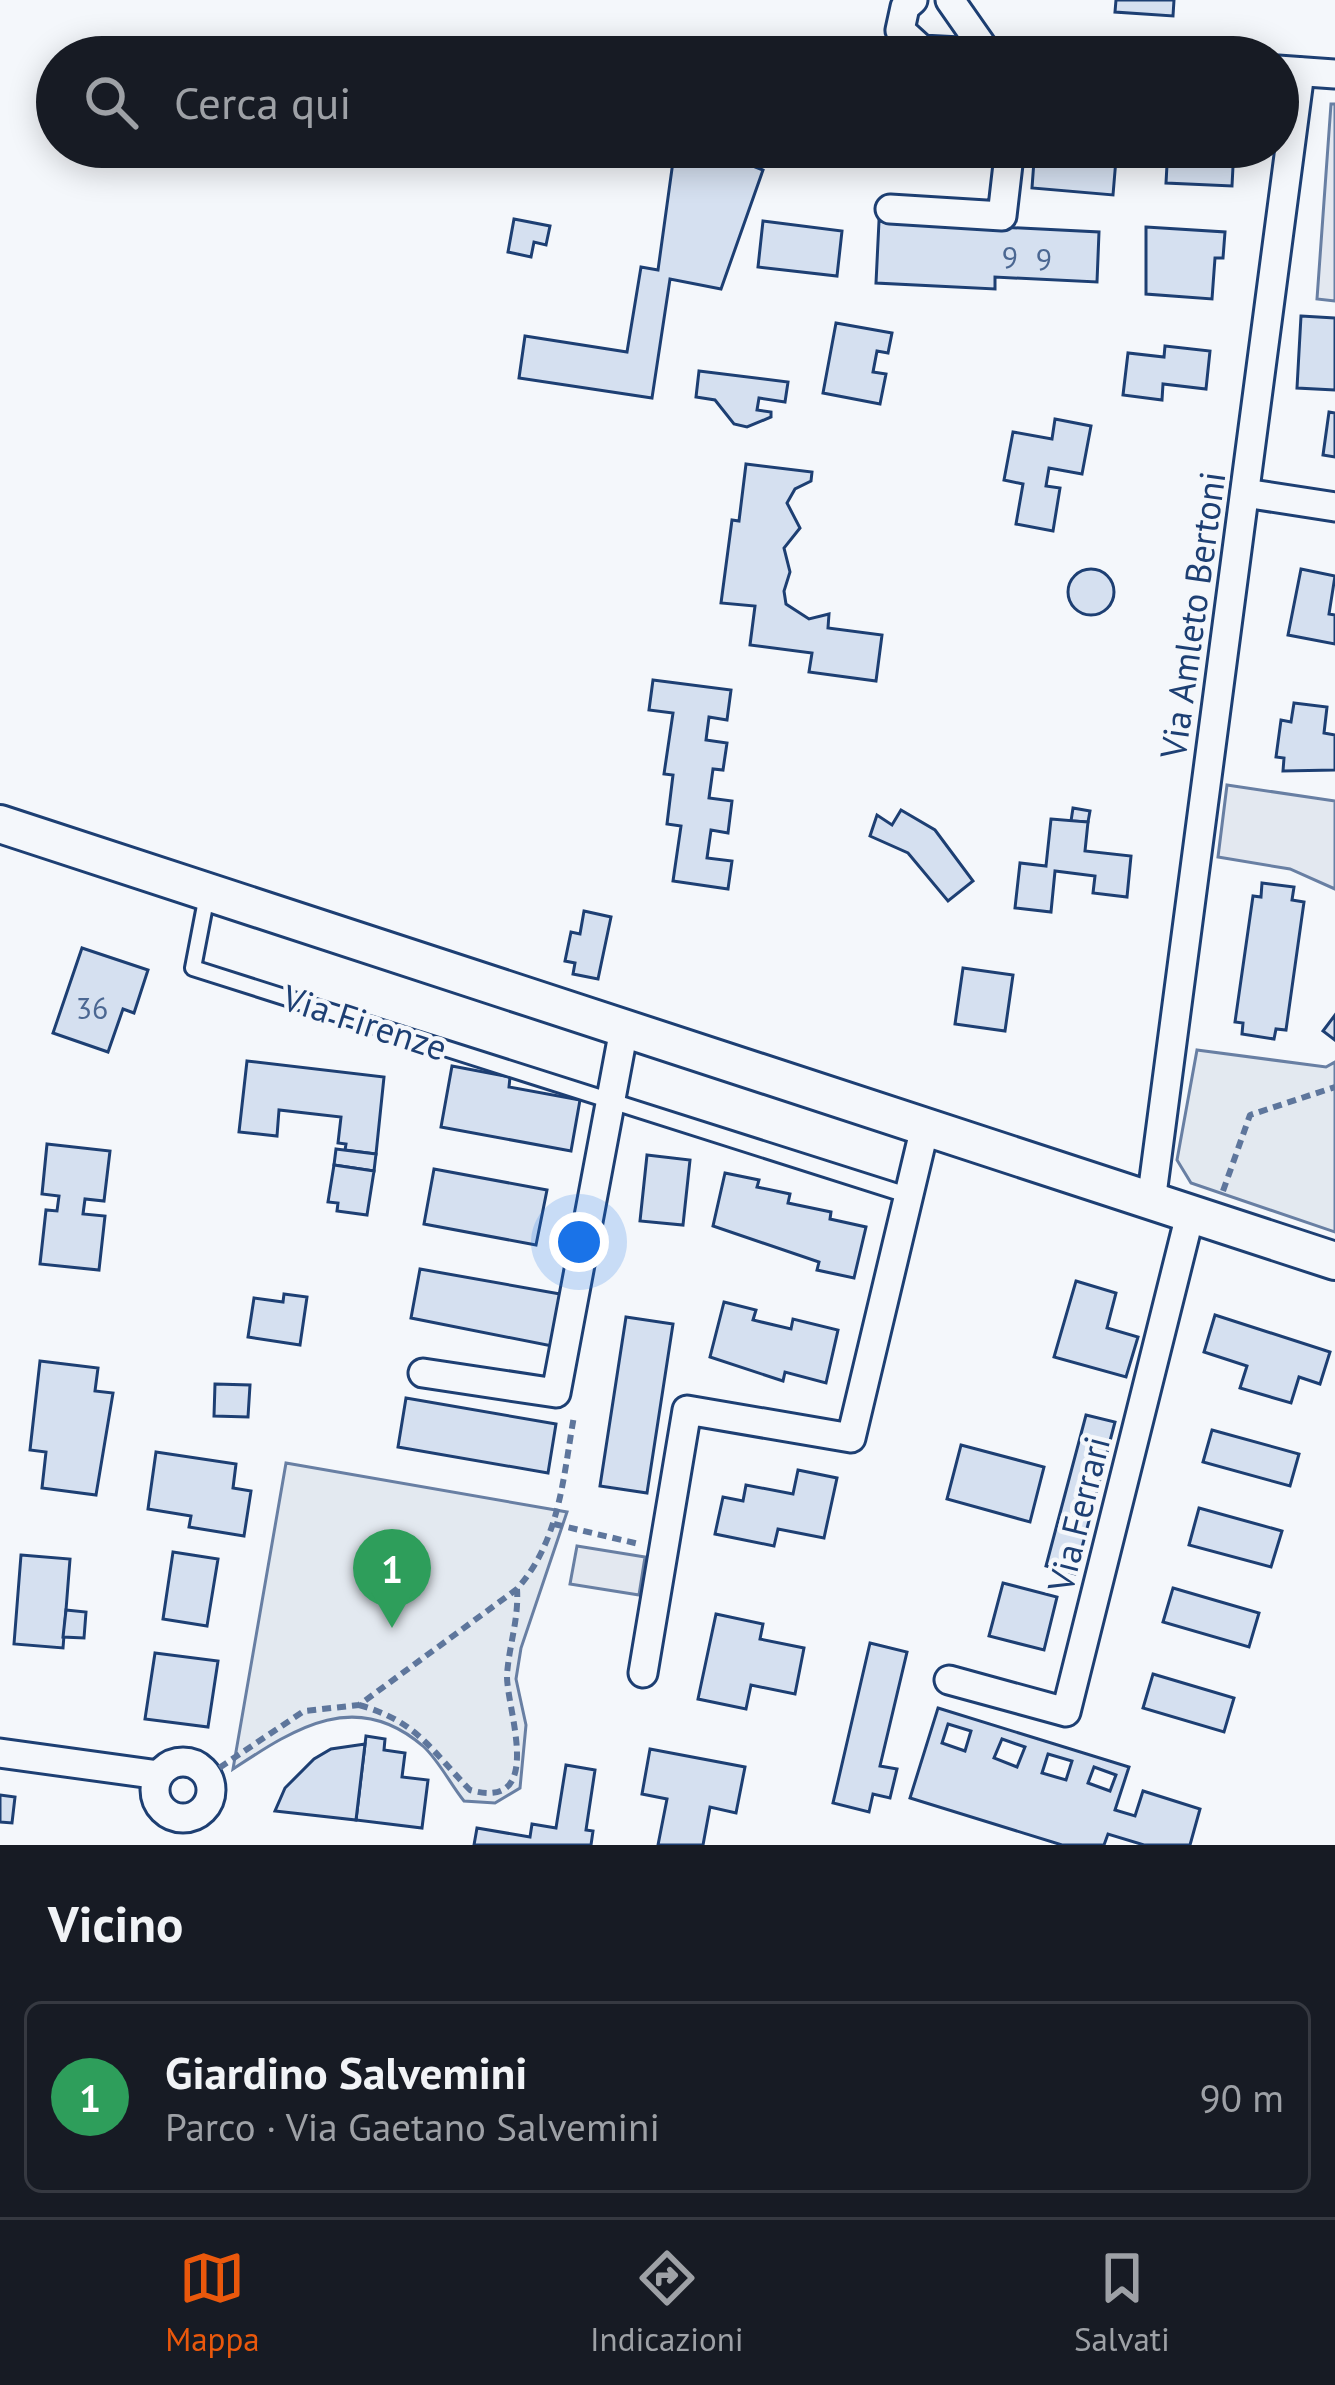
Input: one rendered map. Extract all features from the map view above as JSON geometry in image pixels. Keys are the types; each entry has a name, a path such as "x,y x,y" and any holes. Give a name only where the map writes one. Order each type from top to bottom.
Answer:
{"street":[{"path":"904,36 900,30 905,7 913,0"},
{"path":"950,0 975,36"},
{"name":"Via Amleto Bertoni","path":"1299,72 1335,74"},
{"path":"890,208 1002,216 1008,168"},
{"name":"Via Amleto Bertoni","path":"1150,1202 1245,493 1279,168"},
{"path":"1245,493 1335,507"},
{"name":"Via Firenze","path":"0,824 1150,1202 1205,1207 1335,1261"},
{"path":"423,1373 556,1393 624,1029"},
{"path":"643,1673 660,1549 687,1410 851,1438 925,1127"},
{"name":"Via Ferrari","path":"950,1680 1066,1712 1205,1207"},
{"path":"0,1753 159,1774 171,1764 188,1762 207,1776 209,1800 198,1813 180,1817 158,1802 159,1774"}],"lane":[{"name":"Via Firenze","path":"207,892 193,968 907,1195"}],"path":[{"path":"1205,1207 1250,1115 1335,1087"},
{"path":"359,1705 517,1589 538,1566 554,1524 575,1408"},
{"path":"554,1524 660,1549"},
{"path":"207,1776 304,1712 359,1705 390,1714 432,1741 470,1790 493,1793 503,1788 518,1758 507,1679 517,1589"}],"shaded area":[{"path":"1331,104 1335,104 1335,301 1317,299"},
{"path":"1227,785 1335,801 1335,889 1290,869 1218,857"},
{"path":"1197,1050 1326,1067 1335,1062 1335,1232 1191,1183 1177,1160"},
{"path":"286,1463 567,1512 521,1648 516,1679 526,1725 520,1788 495,1803 464,1801 424,1747 399,1729 350,1717 302,1729 233,1769"},
{"path":"577,1546 645,1557 639,1595 570,1584"}],"building":[{"path":"1116,0 1174,0 1173,16 1115,12"},
{"path":"672,168 763,170 721,289 670,279 652,398 519,378 525,336 627,352 641,267 658,270"},
{"path":"1033,168 1115,168 1113,195 1032,188"},
{"path":"1167,168 1233,168 1232,186 1166,183"},
{"path":"514,219 550,226 546,245 534,242 531,257 508,252"},
{"path":"763,221 842,231 837,276 758,267"},
{"path":"879,221 1099,232 1097,282 995,277 995,289 876,283"},
{"path":"1146,227 1225,232 1223,258 1215,258 1212,299 1146,294"},
{"path":"1301,316 1335,318 1335,390 1297,388"},
{"path":"836,323 892,333 888,353 877,351 873,372 886,374 880,404 823,393"},
{"path":"1165,346 1210,351 1206,389 1163,384 1162,400 1123,395 1128,353 1164,357"},
{"path":"699,371 788,382 785,402 759,398 757,410 771,412 771,417 747,427 734,424 715,400 696,397"},
{"path":"1329,412 1335,413 1335,457 1323,455"},
{"path":"1055,419 1091,426 1082,474 1049,468 1046,486 1060,488 1053,531 1016,524 1023,484 1004,480 1013,432 1052,439"},
{"path":"746,464 812,472 811,481 795,489 787,503 800,528 784,548 790,572 786,604 809,619 829,614 828,628 882,635 876,681 809,672 812,653 750,645 755,606 721,603 732,520 739,521"},
{"path":"1091,569 1107,576 1114,592 1107,608 1091,615 1075,608 1068,592 1075,576"},
{"path":"1301,569 1335,576 1329,614 1335,615 1335,644 1288,635"},
{"path":"653,680 731,690 727,720 709,717 706,740 727,743 723,770 713,769 709,798 732,801 728,833 711,830 707,858 732,861 728,889 673,881 681,826 667,824 673,775 664,774 673,713 649,710"},
{"path":"1294,703 1327,707 1324,733 1335,735 1335,770 1283,771 1284,758 1276,757 1281,720 1291,722"},
{"path":"1073,808 1090,811 1088,822 1071,821"},
{"path":"901,810 935,830 973,881 948,901 908,853 870,836 877,815 892,825"},
{"path":"1051,819 1088,822 1085,851 1131,856 1127,897 1093,893 1095,876 1055,871 1051,912 1015,908 1020,863 1046,866"},
{"path":"1262,883 1294,887 1292,900 1304,902 1286,1030 1276,1029 1274,1039 1242,1034 1243,1023 1235,1022 1253,896 1261,897"},
{"path":"584,911 611,917 598,979 573,974 575,963 565,961 571,932 580,934"},
{"path":"82,948 148,970 134,1013 123,1009 108,1052 53,1033"},
{"path":"963,968 1013,975 1005,1031 955,1024"},
{"path":"1335,1015 1335,1040 1323,1031"},
{"path":"247,1061 384,1077 376,1154 345,1150 346,1144 338,1143 341,1117 279,1110 277,1136 239,1132"},
{"path":"452,1066 510,1077 509,1087 580,1100 571,1151 441,1127"},
{"path":"47,1144 110,1151 104,1201 85,1199 83,1214 105,1216 99,1270 40,1264 46,1210 57,1211 59,1196 42,1194"},
{"path":"336,1149 376,1154 374,1171 334,1165"},
{"path":"647,1155 690,1160 683,1225 640,1221"},
{"path":"334,1165 374,1171 367,1215 337,1211 338,1203 328,1202"},
{"path":"434,1169 547,1190 536,1245 424,1224"},
{"path":"725,1173 759,1180 757,1187 790,1194 788,1203 831,1212 830,1219 866,1227 854,1278 817,1270 819,1262 713,1226"},
{"path":"420,1269 560,1294 552,1346 411,1318"},
{"path":"1076,1281 1116,1293 1107,1328 1138,1337 1126,1377 1054,1357"},
{"path":"284,1294 307,1297 300,1345 248,1337 254,1298 283,1302"},
{"path":"724,1302 756,1310 753,1320 791,1329 793,1319 838,1330 826,1383 785,1372 783,1381 710,1357"},
{"path":"1215,1315 1330,1352 1320,1384 1299,1377 1291,1403 1240,1388 1247,1366 1204,1352"},
{"path":"626,1317 673,1324 647,1493 600,1486"},
{"path":"40,1361 98,1368 95,1391 113,1393 96,1495 42,1488 46,1452 30,1450"},
{"path":"215,1384 250,1385 248,1417 214,1416"},
{"path":"406,1398 556,1424 548,1473 398,1447"},
{"path":"1086,1415 1115,1422 1075,1574 1046,1566"},
{"path":"1212,1430 1299,1454 1290,1486 1203,1462"},
{"path":"961,1445 1044,1467 1030,1522 947,1499"},
{"path":"156,1452 236,1464 233,1488 251,1491 244,1536 189,1527 191,1516 148,1509"},
{"path":"798,1470 837,1478 824,1538 778,1529 774,1546 715,1534 723,1497 743,1501 746,1485 793,1494"},
{"path":"1199,1508 1282,1531 1271,1567 1189,1545"},
{"path":"173,1552 218,1559 207,1626 163,1619"},
{"path":"21,1555 70,1559 63,1648 14,1644"},
{"path":"1003,1583 1057,1597 1044,1650 989,1636"},
{"path":"1173,1588 1259,1613 1249,1647 1163,1622"},
{"path":"66,1610 86,1612 84,1638 63,1637"},
{"path":"716,1614 763,1624 760,1639 804,1648 795,1694 751,1685 746,1709 698,1699"},
{"path":"870,1643 907,1652 880,1766 897,1769 890,1798 873,1794 869,1812 833,1803"},
{"path":"155,1653 218,1661 208,1727 145,1719"},
{"path":"1153,1674 1234,1698 1224,1732 1143,1708"},
{"path":"938,1708 1129,1767 1115,1810 1135,1816 1143,1791 1200,1809 1190,1845 1144,1845 1108,1834 1104,1845 1062,1845 910,1798","holes":["948,1724 971,1731 965,1751 942,1743","1002,1739 1025,1747 1017,1767 994,1758","1048,1754 1072,1761 1066,1780 1042,1773","1094,1767 1116,1775 1110,1791 1088,1783"]},
{"path":"366,1736 385,1739 384,1750 405,1753 402,1777 428,1780 422,1828 356,1820"},
{"path":"365,1744 356,1820 275,1811 285,1788 314,1759 331,1749"},
{"path":"650,1749 745,1767 736,1813 710,1807 703,1845 658,1845 667,1799 642,1794"},
{"path":"566,1765 595,1770 586,1830 593,1831 591,1845 474,1845 477,1828 530,1837 532,1824 556,1828"},
{"path":"0,1795 15,1797 12,1823 0,1822"}],"place":[{"name":"Giardino Salvemini","path":"392,1628"}]}
